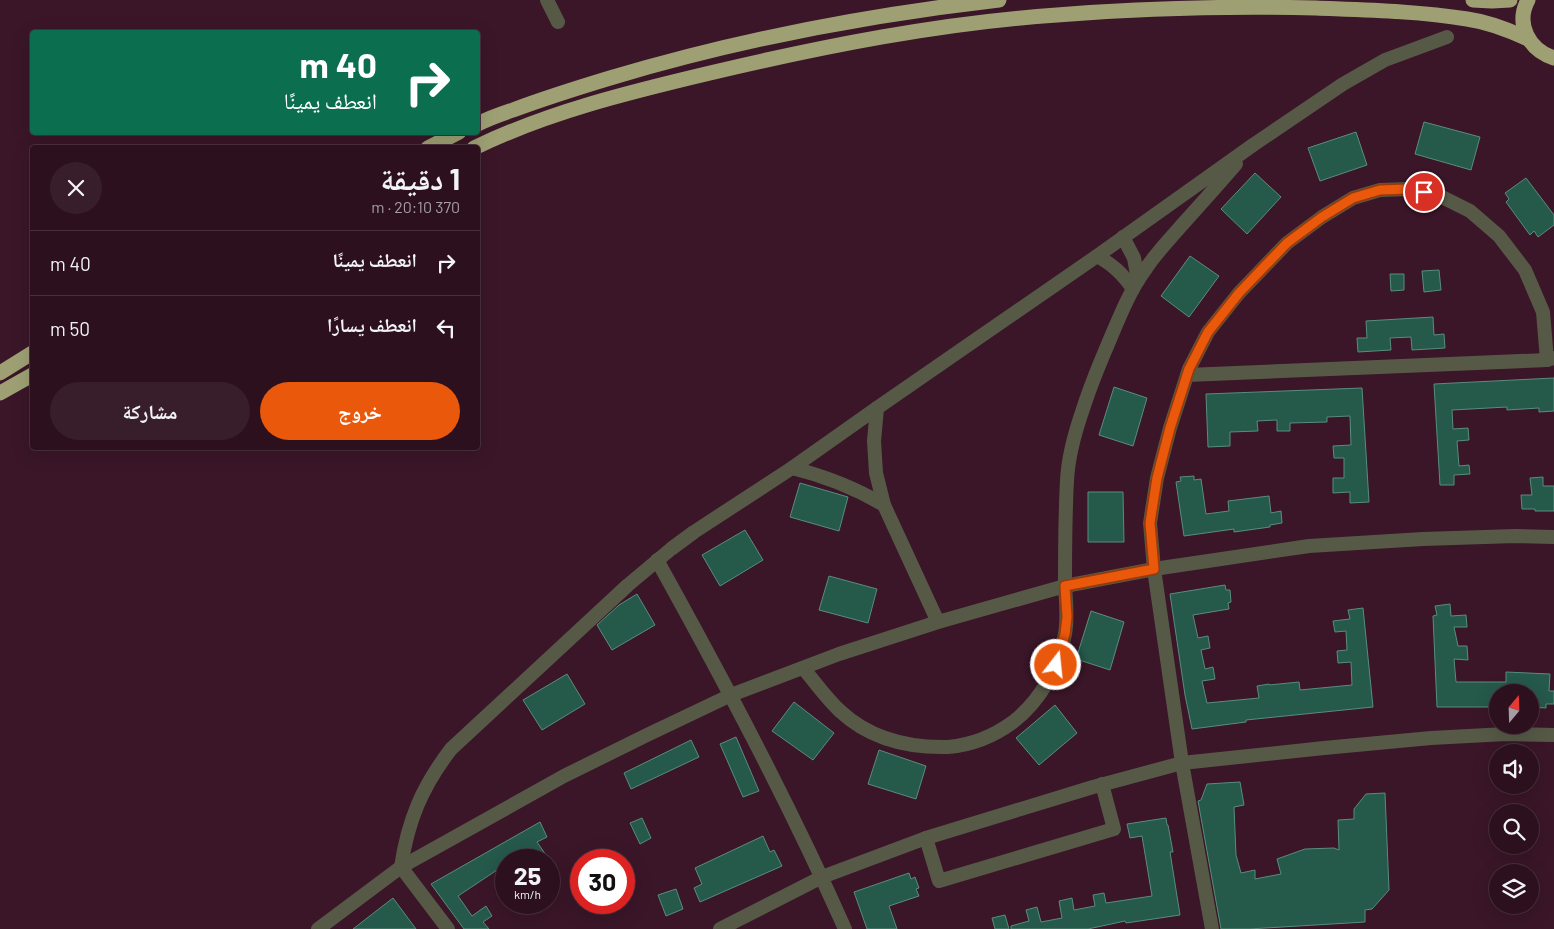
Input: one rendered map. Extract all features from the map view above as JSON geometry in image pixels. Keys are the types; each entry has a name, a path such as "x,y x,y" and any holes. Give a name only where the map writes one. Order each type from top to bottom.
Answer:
{"highway":[{"path":"480,123 571,90 667,61 758,39 876,17 999,0"},
{"path":"1473,0 1510,0"},
{"path":"1528,0 1523,18 1528,39 1539,51 1554,58"},
{"path":"480,145 493,138 555,115 674,81 776,57 878,38 988,22 1055,15 1219,7 1344,9 1467,19 1502,28 1528,39"},
{"path":"434,145 453,135"},
{"path":"0,373 30,354"},
{"path":"0,393 30,376"}],"street":[{"path":"547,0 558,22"},
{"path":"448,929 401,867 404,845 410,824 426,785 452,749 628,585 694,532 792,468 1343,84 1385,60 1448,36"},
{"path":"803,668 839,710 859,726 883,738 908,745 956,746 983,740 1005,728 1026,712 1042,690 1056,665 1065,634 1067,617 1065,586 1067,480 1072,443 1096,373 1135,285 1154,258 1253,145"},
{"path":"1187,375 1551,359 1543,312 1525,270 1499,236 1470,211 1440,196 1408,189 1380,190 1353,198 1322,217 1287,243 1239,293 1208,332 1187,375 1170,428 1157,478 1150,523 1154,569 1182,763 1212,929"},
{"path":"1123,238 1134,258 1135,285"},
{"path":"1097,256 1117,269 1135,285"},
{"path":"877,408 874,432 876,473 884,505 938,622"},
{"path":"792,468 840,482 884,505"},
{"path":"318,929 401,867 564,776 731,695 839,654 938,622 1065,586 1154,569 1308,546 1423,539 1515,536 1554,537"},
{"path":"657,560 731,695 822,877 845,929"},
{"path":"720,929 822,877 926,838 1102,784 1182,763 1431,738 1506,734 1554,735"},
{"path":"926,838 939,881 1114,829 1102,784"}],"building":[{"path":"1424,122 1480,137 1471,170 1415,154"},
{"path":"1356,132 1367,165 1320,181 1308,148"},
{"path":"1255,173 1281,197 1247,234 1221,209"},
{"path":"1526,178 1554,215 1554,225 1538,237 1534,231 1530,235 1506,202 1509,199 1505,193"},
{"path":"1190,256 1219,276 1189,317 1161,296"},
{"path":"1439,270 1441,290 1424,292 1422,271"},
{"path":"1390,274 1404,274 1404,290 1391,291"},
{"path":"1433,317 1434,335 1444,334 1445,348 1412,350 1411,337 1390,338 1391,350 1358,352 1357,338 1367,338 1366,321"},
{"path":"1554,378 1554,411 1539,412 1539,408 1507,410 1507,407 1452,410 1453,429 1468,428 1469,440 1457,441 1459,466 1469,465 1470,474 1454,475 1454,485 1440,485 1434,384"},
{"path":"1114,387 1147,398 1133,446 1099,435"},
{"path":"1362,388 1369,502 1350,503 1350,492 1333,493 1333,478 1344,478 1344,458 1334,458 1333,446 1351,445 1350,416 1327,417 1327,422 1290,423 1290,431 1277,431 1277,420 1257,421 1258,431 1230,432 1230,446 1208,447 1206,394"},
{"path":"1194,476 1194,480 1201,479 1206,514 1229,511 1228,501 1269,496 1271,513 1281,511 1282,523 1270,525 1270,527 1234,532 1234,529 1184,536 1176,482 1181,481 1180,477"},
{"path":"1543,477 1543,486 1554,486 1554,511 1522,509 1521,495 1532,495 1530,478"},
{"path":"800,483 848,497 839,531 790,517"},
{"path":"1088,492 1123,492 1124,542 1088,542"},
{"path":"745,530 763,560 720,586 702,555"},
{"path":"829,576 877,589 868,623 819,610"},
{"path":"1225,585 1226,590 1230,590 1231,602 1228,603 1229,609 1193,615 1198,638 1208,636 1210,648 1201,650 1205,669 1213,667 1215,679 1202,681 1207,703 1259,698 1257,686 1269,684 1299,682 1300,690 1352,685 1351,662 1338,663 1337,651 1347,650 1346,631 1335,632 1333,621 1350,619 1348,610 1363,608 1373,707 1246,720 1246,722 1192,729 1170,594"},
{"path":"637,594 655,625 612,650 597,625 619,605"},
{"path":"1450,604 1451,616 1466,615 1467,627 1454,627 1458,646 1467,646 1468,660 1454,659 1456,682 1506,682 1506,672 1550,674 1549,691 1554,691 1554,704 1546,704 1546,708 1539,708 1539,684 1489,684 1489,707 1437,707 1433,616 1437,615 1435,606"},
{"path":"1091,611 1124,622 1110,670 1076,659"},
{"path":"567,674 585,704 542,730 523,700"},
{"path":"794,702 834,733 813,760 772,731"},
{"path":"1055,705 1077,733 1039,765 1016,738"},
{"path":"736,737 759,791 743,797 720,744"},
{"path":"691,740 699,757 631,789 624,773"},
{"path":"879,750 926,766 916,799 868,784"},
{"path":"1240,782 1244,805 1234,807 1236,855 1241,873 1255,870 1255,879 1281,874 1277,859 1305,849 1334,848 1339,850 1338,820 1354,819 1354,809 1366,794 1385,793 1389,890 1372,909 1365,910 1365,922 1221,929 1198,801 1201,800 1207,784"},
{"path":"642,818 651,838 640,844 630,823"},
{"path":"1166,818 1173,852 1170,852 1180,915 1126,923 1125,921 1088,929 1011,929 1011,926 1029,921 1026,910 1037,907 1041,922 1062,918 1059,901 1072,898 1074,910 1095,906 1093,895 1104,893 1106,903 1152,896 1142,836 1130,838 1127,824"},
{"path":"540,822 547,837 537,842 542,849 495,849 495,871 458,896 472,916 486,906 492,916 483,922 489,929 464,929 431,884"},
{"path":"763,836 770,852 774,850 782,866 700,902 694,888 702,884 695,868"},
{"path":"909,873 911,879 915,877 919,888 916,889 919,896 889,906 897,929 867,929 854,892"},
{"path":"676,889 683,909 666,916 658,895"},
{"path":"393,898 416,929 353,929"},
{"path":"1005,915 1009,929 995,929 992,918"}],"route":[{"path":"1056,665 1065,634 1067,617 1065,586 1154,569 1150,523 1157,478 1170,428 1189,369 1208,332 1239,293 1287,243 1322,217 1353,198 1380,190 1408,189 1424,192"}]}
